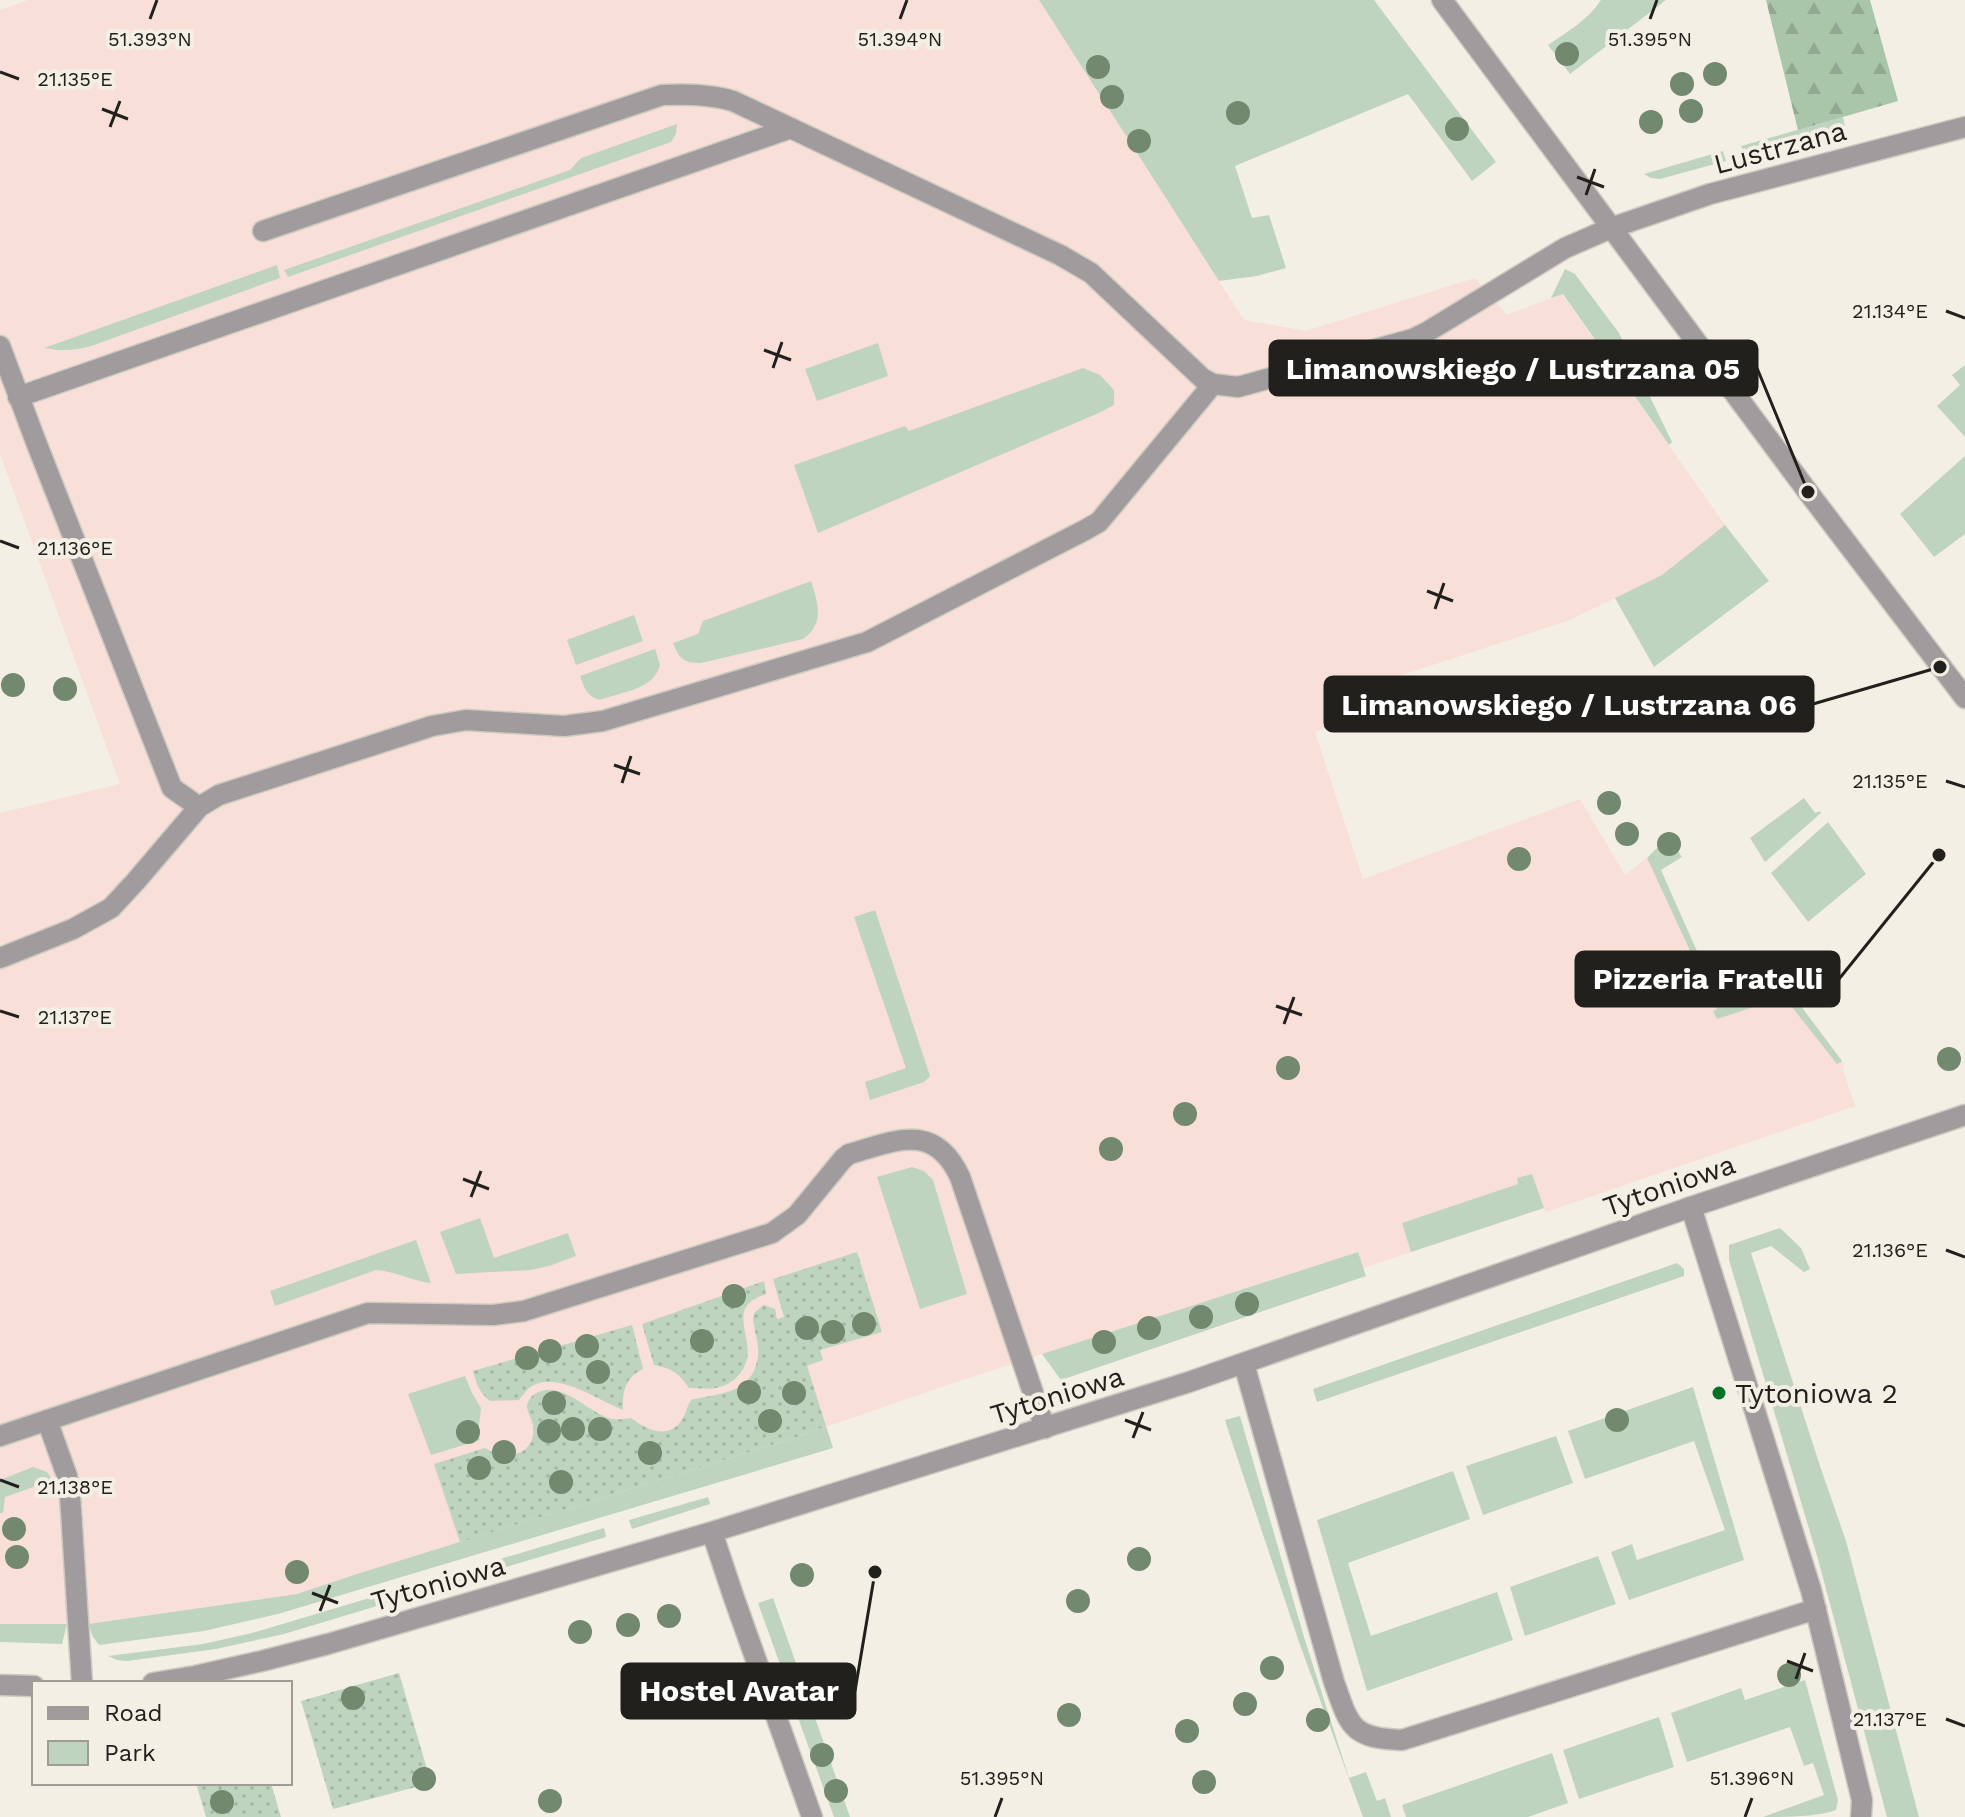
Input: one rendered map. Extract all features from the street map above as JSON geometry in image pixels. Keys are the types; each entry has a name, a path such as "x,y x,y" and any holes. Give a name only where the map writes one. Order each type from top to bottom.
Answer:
{"street":[{"path":"1442,0 1965,698"},
{"path":"0,958 73,929 111,908 199,807 219,795 432,726 466,720 564,726 603,721 867,642 1099,522 1213,384 1202,378 1091,273 1060,255 720,97 662,95 263,231"},
{"name":"Lustrzana","path":"1213,384 1238,387 1413,339 1565,248 1611,228 1710,194 1965,127"},
{"path":"18,397 791,128"},
{"path":"0,346 172,788 199,807"},
{"name":"Tytoniowa","path":"164,1681 328,1644 712,1532 1045,1428 1244,1364 1691,1207 1965,1115"},
{"path":"0,1436 368,1313 493,1315 524,1311 772,1233 797,1215 849,1154 901,1139 929,1141 954,1163 1045,1428"},
{"path":"1691,1207 1796,1536 1862,1800 1861,1817"},
{"path":"1244,1364 1334,1682 1352,1727 1364,1734 1377,1739 1402,1740 1816,1609"},
{"path":"47,1420 67,1476 70,1495 82,1681"},
{"path":"712,1532 812,1817"},
{"path":"0,1685 32,1686"}],"shaded area":[{"path":"28,0 1039,0 1244,320 1306,331 1475,278 1507,315 1562,294 1725,525 1662,576 1567,621 1344,694 1351,719 1315,732 1363,879 1580,799 1625,875 1647,858 1711,996 1779,977 1842,1061 1855,1106 1546,1212 1544,1208 1363,1268 1357,1252 794,1438 297,1594 88,1624 0,1624 0,813 120,784 0,454 0,10"}],"green space":[{"path":"1039,0 1374,0 1496,162 1472,181 1408,94 1235,166 1252,218 1269,215 1286,268 1219,281"},
{"path":"1601,0 1666,0 1570,74 1548,45 1584,20"},
{"path":"1766,0 1870,0 1898,101 1798,130"},
{"path":"1843,117 1845,126 1744,153 1741,146"},
{"path":"677,124 671,142 288,277 284,270 570,170 581,158"},
{"path":"1723,151 1726,161 1660,179 1644,174"},
{"path":"277,265 280,278 91,346 68,350 44,348"},
{"path":"1565,269 1575,274 1619,333 1672,442 1669,445 1563,294 1551,298"},
{"path":"878,343 888,376 817,401 805,369"},
{"path":"1965,365 1965,437 1937,406 1960,385 1952,375"},
{"path":"1083,368 1100,375 1114,390 1114,405 818,533 794,465 905,426 909,431"},
{"path":"1965,456 1965,534 1934,557 1900,514"},
{"path":"1725,525 1769,581 1654,667 1615,598 1662,575"},
{"path":"811,581 818,613 815,627 803,639 701,663 683,659 673,643 698,634 703,621"},
{"path":"634,615 643,641 576,665 567,640"},
{"path":"655,649 660,665 657,673 644,685 600,700 592,697 585,688 580,676"},
{"path":"1804,798 1815,813 1821,813 1765,862 1750,838"},
{"path":"1828,822 1866,874 1808,922 1771,873"},
{"path":"1668,837 1682,857 1661,870 1716,994 1779,977 1842,1061 1837,1064 1784,997 1717,1019 1713,1011 1717,1009 1647,858"},
{"path":"875,910 930,1076 924,1082 870,1100 865,1082 906,1068 854,917"},
{"path":"912,1167 924,1171 933,1180 967,1294 920,1309 877,1177"},
{"path":"1532,1174 1544,1208 1411,1252 1402,1223 1518,1184 1517,1178"},
{"path":"480,1218 494,1258 568,1233 576,1256 531,1270 456,1274 440,1232"},
{"path":"1780,1228 1801,1248 1810,1269 1804,1272 1771,1246 1751,1253 1846,1541 1919,1817 1887,1817 1818,1559 1729,1260 1729,1245"},
{"path":"416,1240 431,1283 376,1270 275,1306 270,1291"},
{"path":"857,1252 882,1332 820,1350 823,1360 807,1366 826,1426 460,1542 434,1464 485,1448 502,1455 525,1449 533,1435 527,1404 532,1396 542,1391 562,1392 612,1419 631,1418 658,1431 672,1429 683,1418 691,1400 734,1390 750,1378 758,1355 753,1318 755,1312 764,1305 775,1309 777,1319 784,1317 773,1279"},
{"path":"1358,1252 1366,1276 1061,1380 1042,1354"},
{"path":"1677,1263 1684,1269 1684,1276 1317,1402 1313,1389"},
{"path":"764,1281 766,1294 750,1303 744,1313 747,1358 742,1371 733,1381 716,1388 689,1388 674,1372 654,1365 642,1324"},
{"path":"632,1325 643,1369 626,1385 623,1410 578,1389 554,1382 532,1386 519,1400 490,1401 481,1391 473,1371"},
{"path":"465,1376 481,1408 480,1440 431,1455 408,1394"},
{"path":"1693,1387 1744,1560 1629,1600 1611,1552 1632,1544 1637,1560 1725,1530 1694,1441 1585,1479 1568,1431"},
{"path":"1240,1416 1304,1637 1349,1778 1366,1772 1377,1801 1385,1798 1391,1817 1363,1817 1300,1645 1225,1420"},
{"path":"826,1426 833,1448 278,1614 204,1631 99,1645 88,1624 297,1594"},
{"path":"1556,1436 1573,1483 1483,1515 1466,1466"},
{"path":"33,1467 47,1472 53,1480 5,1497 3,1513 0,1513 0,1480"},
{"path":"1453,1471 1470,1519 1348,1563 1371,1636 1497,1592 1513,1640 1367,1691 1317,1520"},
{"path":"708,1497 710,1504 632,1529 629,1520"},
{"path":"604,1528 606,1537 284,1634 216,1649 127,1661 108,1656 203,1644 252,1633"},
{"path":"1598,1556 1616,1604 1525,1636 1510,1587"},
{"path":"773,1598 797,1666 788,1669 781,1667 758,1603"},
{"path":"0,1624 67,1624 62,1644 0,1642"},
{"path":"399,1673 431,1783 333,1809 301,1701"},
{"path":"1805,1680 1838,1800 1836,1810 1791,1817 1763,1817 1824,1795 1813,1763 1804,1766 1790,1727 1687,1762 1671,1713 1741,1688 1745,1700"},
{"path":"807,1695 850,1817 834,1817 793,1704 796,1698"},
{"path":"1659,1717 1674,1767 1579,1799 1563,1750"},
{"path":"1552,1753 1568,1803 1528,1817 1406,1817 1402,1805"},
{"path":"197,1785 272,1785 281,1817 206,1817"}],"place":[{"name":"Limanowskiego / Lustrzana 05","path":"1808,492"},
{"name":"Limanowskiego / Lustrzana 06","path":"1940,667"},
{"name":"Pizzeria Fratelli","path":"1939,855"},
{"name":"Tytoniowa 2","path":"1719,1393"},
{"name":"Hostel Avatar","path":"875,1572"}]}
